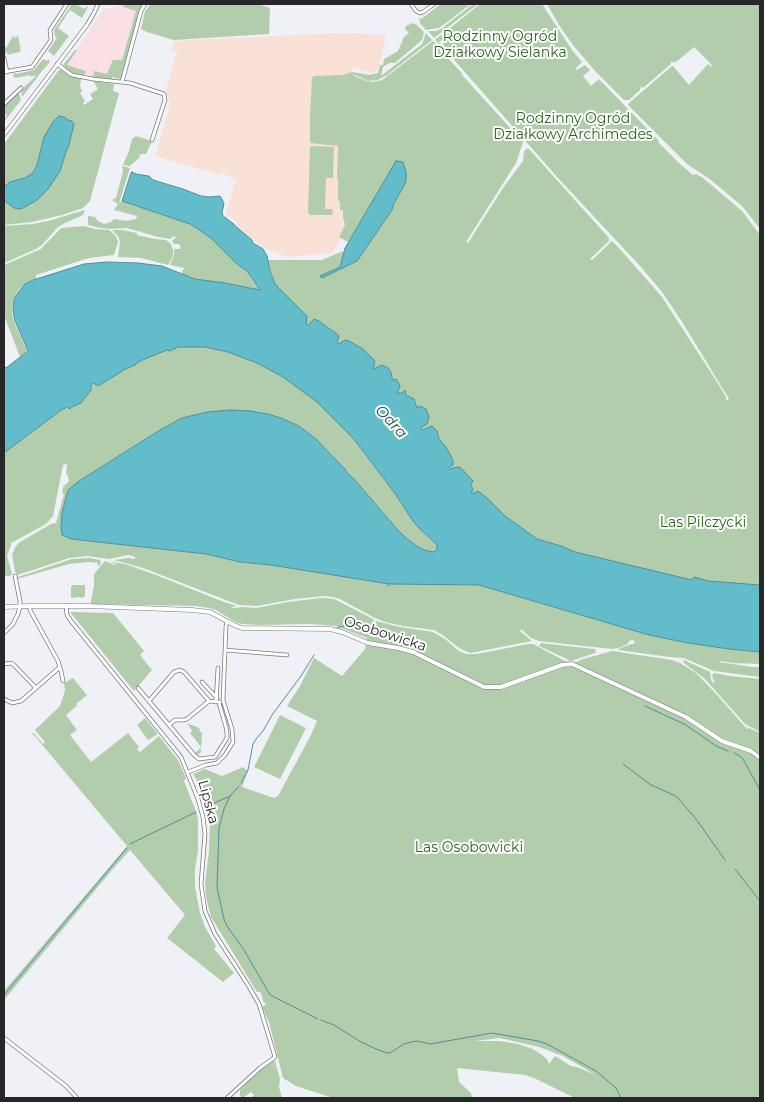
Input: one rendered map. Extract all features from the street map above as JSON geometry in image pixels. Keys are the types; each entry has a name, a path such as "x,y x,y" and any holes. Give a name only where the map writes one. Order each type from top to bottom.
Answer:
{"street":[{"path":"4,58 5,72 32,66 51,40 50,30 67,4"},
{"path":"4,135 90,20 98,4"},
{"path":"122,82 141,10 145,4"},
{"path":"411,4 416,11 420,12 434,4"},
{"path":"57,64 72,74 132,84 164,94 165,100 152,140"},
{"path":"4,104 22,88"},
{"path":"4,633 13,624 20,606 14,576"},
{"path":"30,606 30,610 60,667 63,681"},
{"name":"Osobowicka","path":"4,607 66,606 200,610 213,613 242,628 315,628 337,630 368,642 413,652 484,687 501,687 560,666 572,664 686,717 722,741 751,751 760,758"},
{"name":"Lipska","path":"66,606 69,618 183,760 198,799 204,826 201,894 205,911 215,934 258,1004 275,1057 227,1098"},
{"path":"219,701 227,621"},
{"path":"225,650 287,655"},
{"path":"4,664 14,666 36,688"},
{"path":"4,699 10,703 24,699 60,667"},
{"path":"138,688 196,757 200,759 214,758 228,734 219,701 218,668"},
{"path":"149,701 174,672 180,670 184,672 209,701"},
{"path":"188,772 217,763 231,745 233,739 232,730 219,701 202,682"},
{"path":"169,725 175,720 187,719 209,701 219,701"},
{"path":"4,1038 66,1086 77,1098"}],"shaded area":[{"path":"122,4 140,9 120,81 90,77 85,73 65,66 103,8 108,9"},
{"path":"346,33 386,35 378,70 371,73 354,68 341,80 349,227 332,253 287,257 264,248 235,225 236,222 229,216 225,217 236,179 226,176 223,172 221,175 216,174 155,156 170,105 166,90 177,52 171,50 174,41"}],"green space":[{"path":"72,4 85,9 88,7 82,18 70,10 58,28 69,36 54,56 48,51 57,38 54,30"},
{"path":"127,4 144,4 139,11 121,79 93,77 94,71 107,74 113,60 122,60 136,11 123,7"},
{"path":"258,4 270,8 269,34 174,40 141,29 145,11 150,5"},
{"name":"Rodzinny Ogród Działkowy Sielanka","path":"441,4 471,4 439,28 426,30 420,23 419,17 421,19"},
{"path":"473,4 478,4 434,38 428,31 441,29"},
{"path":"480,4 542,4 582,62 575,69 577,70 585,65 590,70 583,76 591,86 599,79 681,165 693,175 696,174 703,178 742,211 760,235 760,585 688,581 592,559 537,540 510,522 478,492 471,494 473,482 457,467 450,469 432,427 422,430 417,408 406,395 405,390 402,393 396,393 400,387 392,378 391,372 382,365 373,369 345,341 340,344 338,343 331,329 319,321 306,325 307,316 275,284 268,260 322,260 343,251 340,267 321,276 357,261 392,210 404,186 397,161 348,242 339,237 345,225 343,210 340,210 340,202 338,200 338,146 310,143 312,78 314,76 343,75 352,72 369,75 378,73 384,59 398,51 404,37 409,33 405,29 406,26 413,23 424,32 422,40 395,63 389,63 383,67 381,76 422,44 426,33 432,40 378,80 368,81 353,75 366,81 372,82 382,80 433,41 440,48 440,52 462,73 523,142 516,163 466,242 468,243 503,188 523,161 524,151 528,148 609,238 609,241 590,259 592,260 612,241 619,248 662,297 717,382 726,397 726,401 729,399 662,292 444,49 442,40 439,42 442,47 435,40"},
{"path":"547,4 760,4 760,229 743,207 711,180 687,164 628,105 672,66 689,85 708,64 711,67 712,65 694,47 676,62 671,62 643,88 641,86 640,90 629,100 624,100 573,45"},
{"path":"18,35 21,52 18,50 20,52 6,55 8,53 5,54 4,49 8,47 13,36 16,38"},
{"path":"77,50 67,65 86,71 85,74 71,73 63,65"},
{"path":"43,59 47,61 48,59 50,62 41,70 22,97 21,90 36,76 31,77 30,75 15,78 14,73 34,70"},
{"path":"59,70 81,79 80,86 82,91 80,93 85,101 84,105 93,99 90,94 98,89 93,81 114,84 113,91 119,93 90,201 83,208 62,215 32,222 4,225 4,144"},
{"path":"18,92 21,100 4,122 7,115 4,113 4,105"},
{"path":"136,136 152,141 146,154 141,154 130,166 123,165 132,139"},
{"path":"311,146 334,147 333,178 326,178 325,209 333,209 332,215 310,215 308,212"},
{"path":"122,166 130,168 119,203 122,201 190,224 212,239 237,264 247,271 259,290 195,279 181,274 184,268 170,265 174,249 181,249 179,244 174,244 172,241 176,237 174,236 170,239 127,228 112,229 88,225 88,216 95,217 104,224 114,219 126,221 136,219 137,216 114,210 118,204 112,200 116,198 123,171"},
{"path":"85,210 83,215 57,228 36,249 4,263 4,226 33,224"},
{"path":"84,226 109,230 116,236 118,242 114,255 89,258 36,275 36,278 19,289 13,300 12,312 14,322 27,351 20,357 4,315 4,265 41,249 61,228"},
{"path":"112,230 122,230 137,233 137,235 166,240 173,249 171,260 168,265 141,258 118,257 120,242 118,236"},
{"path":"178,347 205,347 246,358 266,367 301,389 317,402 353,438 394,492 413,521 437,545 437,549 434,552 424,550 406,538 345,469 315,438 299,426 268,414 250,411 207,412 182,418 79,481 62,535 71,539 206,554 240,562 271,565 389,584 479,585 649,635 688,643 760,652 760,664 719,662 760,667 760,677 714,671 684,658 618,650 635,643 633,640 629,641 628,644 612,649 539,641 531,638 521,629 520,631 532,641 470,653 459,648 434,630 385,622 333,597 295,599 257,606 239,605 143,568 114,560 135,559 135,557 128,555 109,559 87,556 69,558 17,575 12,554 16,546 51,524 56,523 64,494 62,493 63,487 69,481 66,473 67,464 63,465 53,516 46,524 12,542 7,556 12,574 4,576 4,453 60,411 67,407 71,409 81,403 91,390 93,383 98,386 120,371 140,361"},
{"path":"90,558 100,560 101,563 99,566 97,565 99,563 88,562 69,564 17,579 18,577 72,559"},
{"name":"Las Osobowicki","path":"105,561 115,565 109,561 128,565 237,606 231,607 234,608 256,608 321,598 334,599 373,619 375,623 376,621 433,632 466,654 477,654 533,644 565,661 577,662 612,651 672,660 696,673 747,729 747,727 760,733 760,1098 575,1098 525,1075 457,1068 459,1082 471,1093 472,1098 333,1098 296,1086 283,1078 269,1022 262,1007 266,1004 211,917 205,883 209,851 210,822 208,804 207,798 193,774 205,769 222,776 243,767 248,771 242,787 274,798 278,796 317,721 287,706 300,686 314,658 342,676 365,649 367,638 336,626 237,623 216,610 196,606 91,604 94,574","holes":["500,1038 539,1047 563,1056 596,1075 571,1066 555,1056 549,1064 547,1059 533,1049 518,1044 500,1041 475,1041"]},
{"path":"72,585 85,585 85,596 82,598 71,598"},
{"path":"70,612 113,613 144,651 140,655 152,670 134,691"},
{"path":"541,643 595,649 596,652 571,661 539,646"},
{"path":"684,660 710,672 713,683 715,682 712,675 715,673 760,679 760,732 745,724 705,679 684,663"},
{"path":"73,678 87,695 66,715 77,730 70,735 91,762 128,733 139,747 137,749 140,752 159,736 178,760 186,778 184,781 197,814 198,851 195,887 200,913 205,927 216,946 214,949 234,973 223,982 167,938 185,915 130,850 4,1000 4,991 127,846 34,735 31,734 34,733 43,744 45,742 35,730 60,706 65,691 64,683"},
{"path":"280,715 306,728 280,779 254,767"},
{"path":"145,718 158,734 148,740 137,725"},
{"path":"187,723 199,728 202,733 201,752 198,755 195,753 201,747 190,733 192,731"},
{"path":"275,1061 280,1079 279,1087 282,1098 251,1098 254,1095 251,1092 243,1098 240,1096 240,1090"}],"water":[{"path":"59,116 72,121 74,124 60,171 48,189 37,200 23,208 14,208 4,199 4,188 10,182 25,178 33,173 44,137"},
{"path":"396,161 403,162 406,180 392,210 357,261 322,278 320,276 340,267 345,248"},
{"name":"Odra","path":"132,172 149,176 153,180 201,196 220,196 224,203 223,216 252,240 253,243 263,249 267,256 275,284 307,316 306,324 308,325 314,319 319,321 339,336 337,342 339,344 345,340 363,349 375,361 373,369 382,365 388,368 393,380 396,379 399,384 400,387 397,393 402,393 405,390 406,395 414,399 417,408 420,406 426,409 429,417 427,424 421,427 422,430 432,426 437,431 439,439 453,460 453,465 449,467 450,469 461,468 473,481 471,494 478,491 505,516 537,539 575,552 692,580 694,577 709,581 760,585 760,652 688,643 649,635 479,585 389,584 271,565 240,562 206,554 71,539 62,535 62,513 68,490 79,481 182,418 207,412 231,410 268,414 299,426 315,438 345,469 406,538 424,550 434,552 437,549 437,545 413,521 394,492 353,438 317,402 283,377 257,363 228,352 205,347 178,347 140,361 98,386 93,383 91,390 81,403 70,409 67,407 60,411 4,453 4,366 6,368 28,351 15,321 13,310 14,299 25,284 84,264 106,262 162,266 195,279 260,290 247,271 237,264 212,239 198,229 190,224 122,201"}],"waterway":[{"path":"337,628 363,622"},
{"path":"241,783 248,770 253,744 314,655"},
{"path":"645,706 686,725 716,746 728,751"},
{"path":"734,753 743,759 760,790"},
{"path":"623,764 651,785 676,796 696,819 725,860"},
{"path":"239,786 230,796 219,828 217,888 224,919 270,995 318,1019"},
{"path":"210,805 230,796"},
{"path":"130,844 196,812"},
{"path":"4,995 127,848"},
{"path":"735,869 760,901"},
{"path":"321,1020 334,1025 361,1042 387,1053 411,1042 417,1041 430,1044 492,1033 538,1041 596,1071 616,1088 621,1098"}],"park label":[{"name":"Rodzinny Ogród Działkowy Archimedes","path":"573,128"},
{"name":"Las Pilczycki","path":"703,523"}]}
